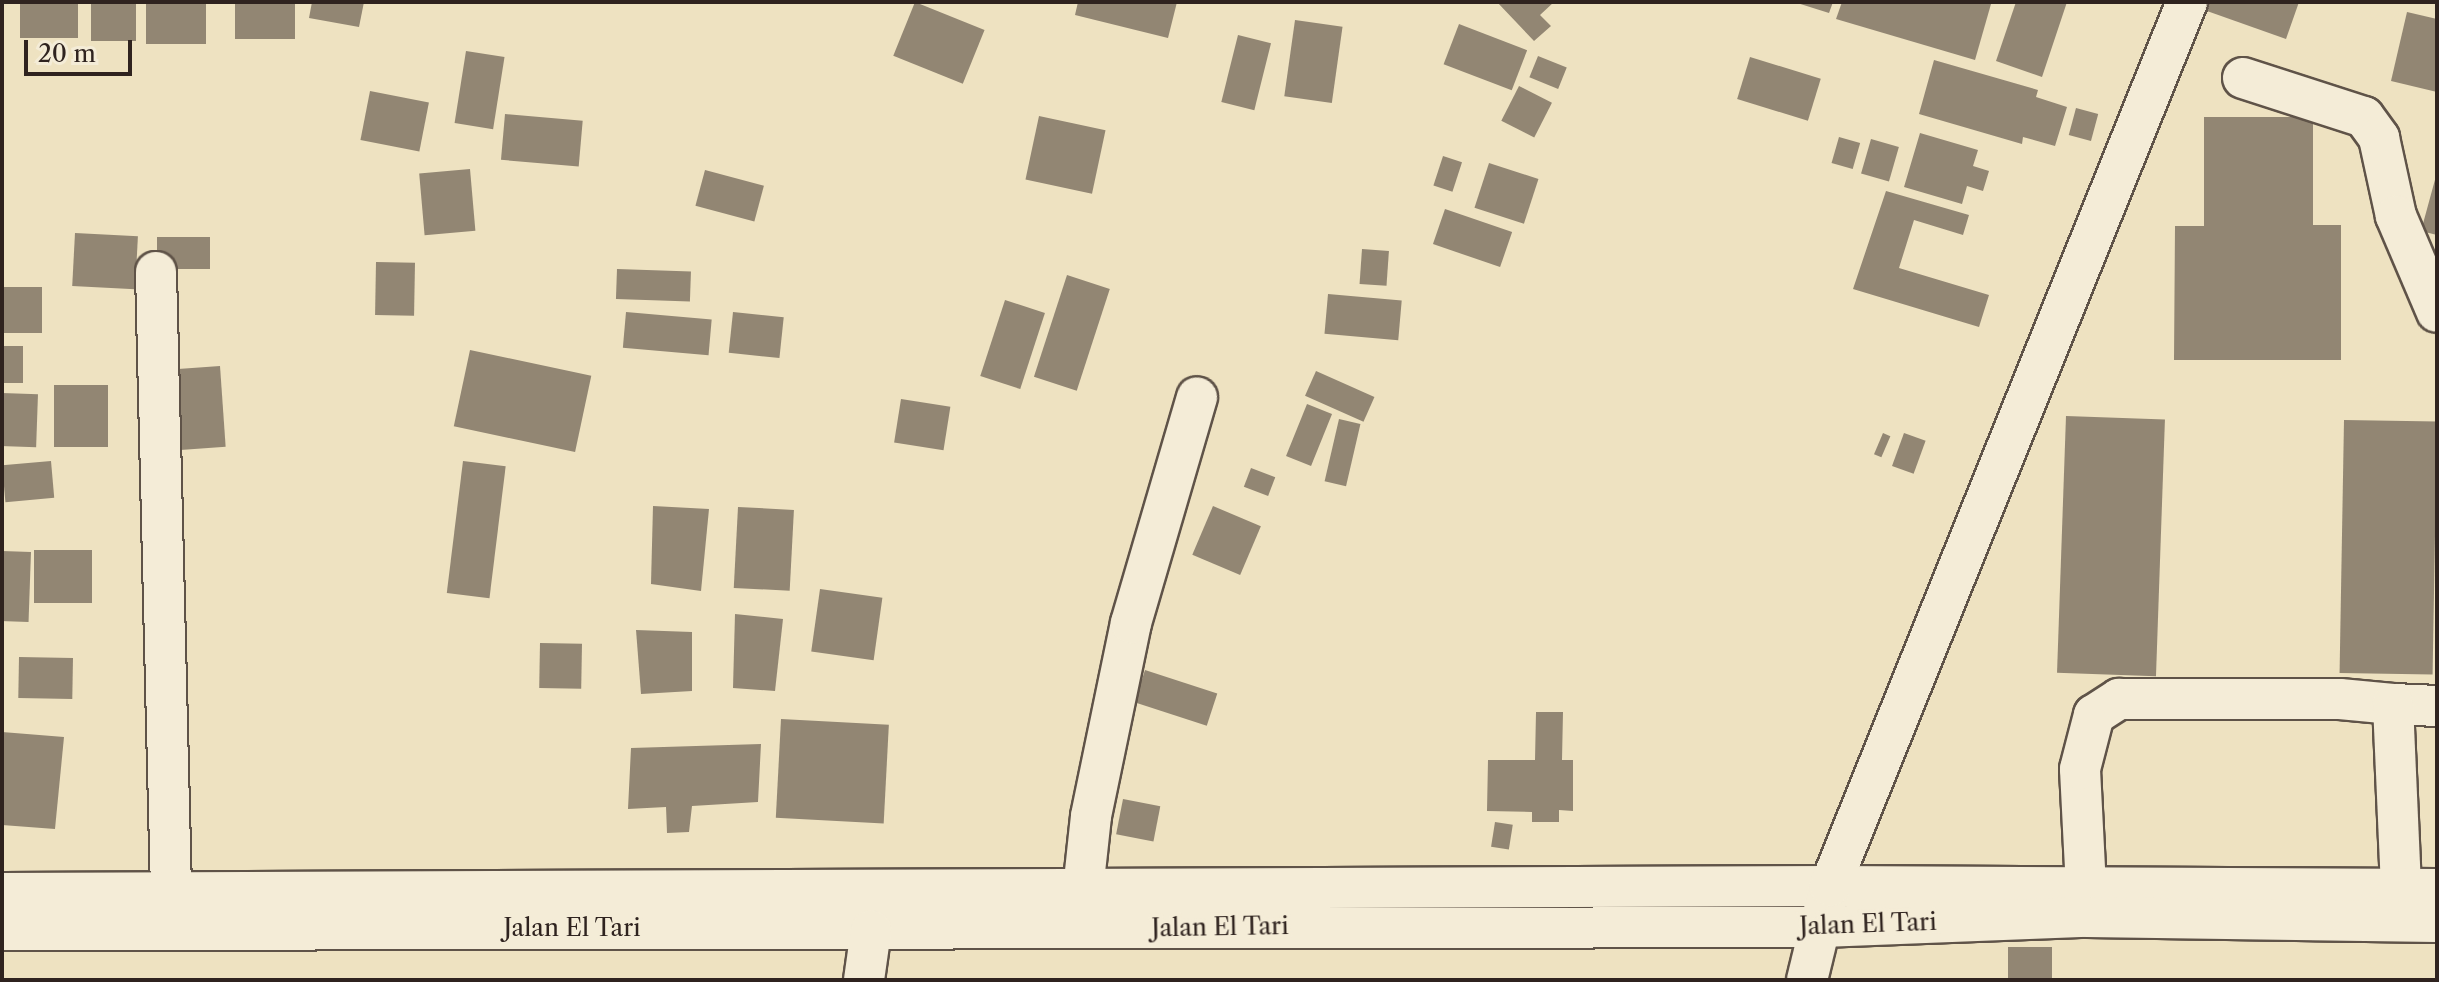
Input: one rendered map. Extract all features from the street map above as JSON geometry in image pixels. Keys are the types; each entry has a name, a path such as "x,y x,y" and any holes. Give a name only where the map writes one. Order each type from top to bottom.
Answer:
{"street":[{"path":"1807,980 1830,886 2187,2"},
{"path":"2243,78 2364,117 2379,138 2396,216 2437,312"},
{"path":"156,272 171,890"},
{"path":"1083,890 1091,816 1131,623 1197,397"},
{"path":"2086,888 2080,769 2086,734 2094,715 2119,699 2437,706"},
{"path":"2393,704 2419,889"},
{"name":"Jalan El Tari","path":"2,893 1830,886 2419,889"},
{"name":"Jalan El Tari","path":"2,930 1822,927 2087,917 2437,922"},
{"path":"864,980 871,930"}],"building":[{"path":"20,2 78,2 78,38 20,38"},
{"path":"91,2 136,2 136,41 91,41"},
{"path":"146,2 206,2 206,44 146,44"},
{"path":"235,2 295,2 295,39 235,39"},
{"path":"312,2 364,2 359,27 309,18"},
{"path":"915,2 985,30 963,84 893,56"},
{"path":"1078,2 1177,2 1168,38 1075,15"},
{"path":"1497,2 1554,2 1540,15 1551,26 1534,41"},
{"path":"1794,2 1833,2 1829,13"},
{"path":"1842,2 1991,4 1975,60 1836,19"},
{"path":"2016,2 2067,2 2042,77 1996,61"},
{"path":"2210,2 2299,2 2286,39 2207,11"},
{"path":"2407,12 2437,19 2437,92 2391,81"},
{"path":"1295,20 1343,27 1332,103 1284,96"},
{"path":"1459,24 1527,50 1512,90 1444,64"},
{"path":"1238,35 1271,43 1254,110 1221,102"},
{"path":"466,51 505,57 493,129 455,123"},
{"path":"1538,56 1567,68 1558,89 1529,77"},
{"path":"1750,57 1821,79 1808,121 1737,99"},
{"path":"1934,60 2038,90 2036,97 2067,107 2055,146 2023,137 2022,144 1919,114"},
{"path":"1519,86 1552,103 1534,138 1501,121"},
{"path":"370,91 429,102 419,152 360,140"},
{"path":"2076,108 2098,114 2091,141 2069,135"},
{"path":"505,114 583,121 579,167 501,160"},
{"path":"1039,116 1106,130 1092,194 1025,180"},
{"path":"2204,117 2313,117 2313,225 2341,225 2341,360 2174,360 2175,226 2204,226"},
{"path":"1920,133 1978,150 1973,166 1989,171 1983,191 1967,186 1962,204 1904,187"},
{"path":"1839,137 1860,143 1853,169 1832,163"},
{"path":"1871,139 1899,147 1889,182 1861,174"},
{"path":"1443,156 1462,162 1452,192 1433,185"},
{"path":"1489,163 1538,179 1524,224 1474,208"},
{"path":"470,169 475,231 425,235 419,173"},
{"path":"705,170 764,186 754,222 695,206"},
{"path":"2437,176 2437,235 2421,231"},
{"path":"1886,191 1969,215 1963,235 1914,220 1899,268 1989,295 1979,327 1853,289"},
{"path":"1445,209 1512,232 1500,267 1433,244"},
{"path":"75,233 138,236 135,289 72,286"},
{"path":"157,237 210,237 210,269 157,269"},
{"path":"1362,249 1389,251 1386,286 1360,284"},
{"path":"376,262 415,263 414,316 375,315"},
{"path":"617,269 691,272 690,302 616,299"},
{"path":"1067,275 1110,289 1077,391 1034,377"},
{"path":"2,287 42,287 42,333 2,333"},
{"path":"1328,294 1402,300 1398,340 1325,334"},
{"path":"1005,300 1045,313 1020,389 980,376"},
{"path":"626,312 712,319 709,355 623,348"},
{"path":"733,312 784,317 779,358 729,353"},
{"path":"2,346 23,346 23,383 2,383"},
{"path":"470,350 591,376 575,452 454,426"},
{"path":"220,366 226,447 170,451 164,370"},
{"path":"1316,371 1374,397 1363,422 1305,396"},
{"path":"54,385 108,385 108,447 54,447"},
{"path":"2,393 38,394 36,447 2,446"},
{"path":"901,399 950,407 944,450 894,442"},
{"path":"1307,404 1332,414 1311,466 1286,456"},
{"path":"2066,416 2165,419 2156,676 2057,673"},
{"path":"1339,419 1360,424 1346,486 1325,481"},
{"path":"2344,420 2437,422 2433,675 2340,673"},
{"path":"1883,433 1890,436 1881,457 1874,454"},
{"path":"1904,433 1926,441 1914,474 1892,466"},
{"path":"51,461 54,498 5,502 2,465"},
{"path":"463,461 506,466 489,598 447,593"},
{"path":"1251,468 1275,477 1268,496 1244,487"},
{"path":"653,506 709,509 701,591 651,584"},
{"path":"1213,506 1261,526 1240,575 1192,555"},
{"path":"738,507 794,510 790,591 734,588"},
{"path":"34,550 92,550 92,603 34,603"},
{"path":"2,551 31,552 29,622 2,621"},
{"path":"820,589 882,598 874,660 811,651"},
{"path":"735,614 783,619 775,691 733,688"},
{"path":"636,630 692,632 692,691 641,694"},
{"path":"540,643 582,644 581,689 539,688"},
{"path":"19,657 73,658 72,699 18,698"},
{"path":"1145,670 1217,693 1207,726 1134,702"},
{"path":"1536,712 1563,712 1562,760 1573,760 1573,811 1559,810 1559,822 1532,822 1532,812 1487,811 1488,760 1535,760"},
{"path":"781,719 889,725 884,824 776,818"},
{"path":"2,732 64,737 55,829 2,825"},
{"path":"761,744 758,802 692,806 689,832 667,833 666,807 628,809 631,748"},
{"path":"1123,799 1160,806 1153,842 1116,834"},
{"path":"1495,822 1513,825 1509,850 1491,847"},
{"path":"2008,947 2052,947 2052,980 2008,980"}]}
